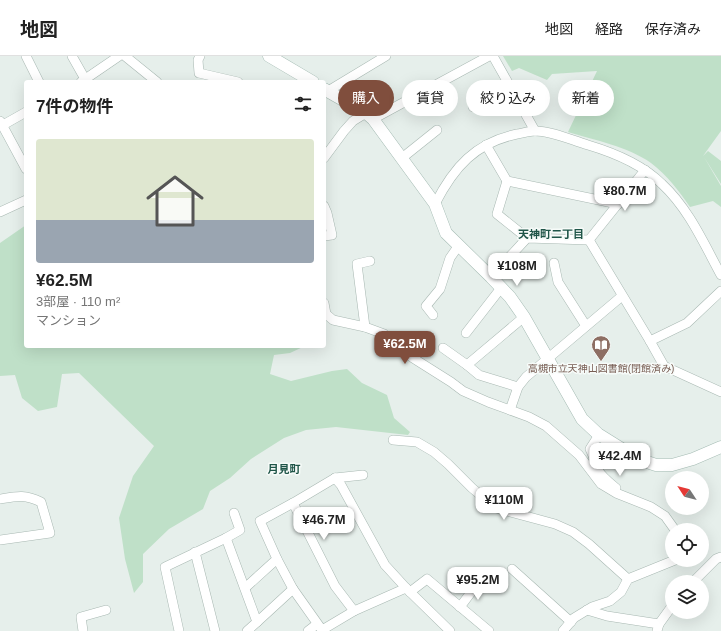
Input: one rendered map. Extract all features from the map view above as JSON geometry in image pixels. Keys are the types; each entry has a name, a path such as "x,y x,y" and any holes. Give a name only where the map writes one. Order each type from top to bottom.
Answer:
{"street":[{"path":"26,56 39,80"},
{"path":"72,56 83,80"},
{"path":"84,80 120,56"},
{"path":"125,56 155,80"},
{"path":"200,56 198,60 199,73 229,80"},
{"path":"269,56 310,80"},
{"path":"394,104 489,56"},
{"path":"493,56 507,80"},
{"path":"338,97 326,90 379,57"},
{"path":"24,113 2,123 24,165"},
{"path":"326,155 353,121 370,116 436,204 446,233 491,277 524,317 582,419 599,435 638,459 656,464 672,465 693,459 721,447"},
{"path":"527,116 535,131"},
{"path":"402,158 436,130"},
{"path":"436,204 444,186 454,172 466,159 486,145 506,136 535,131 552,134 621,157 645,170 663,184 686,213 721,275"},
{"path":"486,145 506,181 497,214 527,238 589,240"},
{"path":"589,240 645,170"},
{"path":"506,181 618,204"},
{"path":"1,208 24,201"},
{"path":"326,211 332,235 326,236"},
{"path":"491,277 527,238"},
{"path":"589,240 664,366 721,392"},
{"path":"433,315 426,306 440,289 450,258 459,246"},
{"path":"364,327 357,264 370,261"},
{"path":"554,263 558,282 586,326"},
{"path":"466,333 501,288"},
{"path":"650,341 687,323 721,291"},
{"path":"510,410 518,386 526,377 622,296"},
{"path":"326,314 333,320 364,327 384,334 413,358 451,382 463,392 529,417 546,426 579,455 601,484 616,493 651,507"},
{"path":"467,365 524,317"},
{"path":"443,348 479,375 518,386"},
{"path":"599,435 590,449 595,458 598,470 606,480 617,489 642,500 665,516 670,523"},
{"path":"393,440 417,442 434,452 472,488 496,508 555,524 573,532 589,544 628,579"},
{"path":"363,475 335,478 260,521 277,559 293,589 317,624 322,630 354,611 408,590 427,579 489,631"},
{"path":"335,478 341,485 385,565 450,631"},
{"path":"0,499 19,496 31,497 41,502 50,534 0,540"},
{"path":"293,503 335,586 354,611"},
{"path":"180,631 166,567 240,530 234,514"},
{"path":"226,538 257,622"},
{"path":"195,552 214,631"},
{"path":"709,565 721,557"},
{"path":"245,588 277,559"},
{"path":"563,631 574,618 592,607 610,602 621,592 628,579 665,564"},
{"path":"700,575 707,567"},
{"path":"512,569 570,622"},
{"path":"460,607 475,587 483,582"},
{"path":"247,631 293,589"},
{"path":"83,631 81,617 106,610"},
{"path":"587,610 658,627 665,616"},
{"path":"308,631 317,624"}],"green space":[{"path":"503,56 721,56 721,131 703,156 708,151 721,161 721,184 704,157 721,186 721,207 713,201 690,207 667,178 657,168 642,157 611,144 568,132 576,116 614,116 614,80 593,80 597,71 552,74 547,80 519,68 512,71"},
{"path":"24,226 24,348 301,348 290,353 274,355 270,374 291,381 347,369 362,383 387,395 394,418 410,432 408,435 336,427 306,430 284,438 251,459 230,478 210,491 203,509 169,529 143,554 143,582 134,593 125,559 119,518 133,476 154,446 79,373 62,374 57,407 38,411 22,398 15,375 0,376 0,243"}],"place":[{"name":"高槻市立天神山図書館(閉館済み)","path":"601,362"}],"district":[{"name":"天神町二丁目","path":"551,234"},
{"name":"月見町","path":"284,469"}]}
